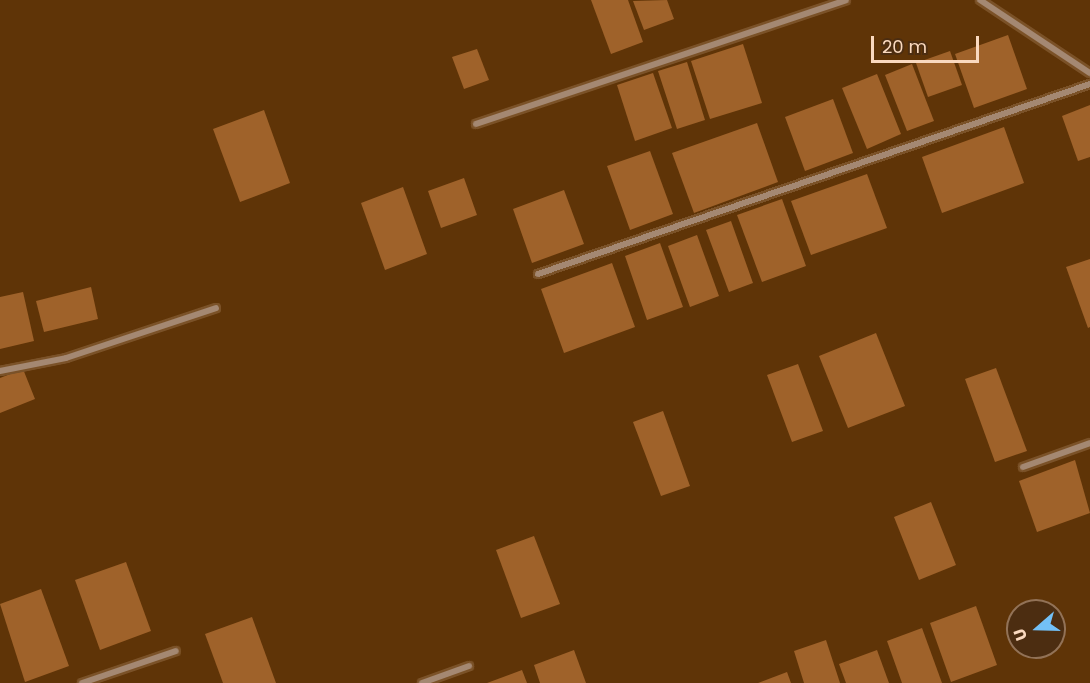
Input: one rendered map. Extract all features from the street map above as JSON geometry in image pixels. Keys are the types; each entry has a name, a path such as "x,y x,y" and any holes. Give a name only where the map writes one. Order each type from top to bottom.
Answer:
{"street":[{"path":"476,124 846,0"},
{"path":"980,0 1090,73"},
{"path":"538,274 1090,84"},
{"path":"0,371 66,358 216,308"},
{"path":"1023,467 1090,443"},
{"path":"82,683 176,651"},
{"path":"422,683 469,666"}],"building":[{"path":"591,0 628,0 643,42 611,54"},
{"path":"667,0 674,19 644,30 633,1"},
{"path":"1008,35 1027,89 974,108 955,54"},
{"path":"743,44 762,103 710,119 691,61"},
{"path":"477,49 489,80 464,89 452,57"},
{"path":"950,51 962,85 928,97 916,63"},
{"path":"687,62 705,120 677,129 658,71"},
{"path":"912,64 934,121 907,131 885,75"},
{"path":"653,73 672,128 635,141 617,85"},
{"path":"877,74 901,134 867,149 842,88"},
{"path":"833,99 853,153 805,171 785,117"},
{"path":"1090,105 1090,157 1078,161 1062,116"},
{"path":"264,110 290,183 240,202 213,129"},
{"path":"757,123 778,182 694,213 672,153"},
{"path":"1004,127 1024,183 942,213 922,157"},
{"path":"650,151 673,214 630,230 607,166"},
{"path":"867,174 887,228 811,255 791,201"},
{"path":"464,178 477,215 441,228 428,191"},
{"path":"403,187 427,254 385,270 361,203"},
{"path":"564,190 584,244 532,263 513,209"},
{"path":"782,199 806,266 762,282 737,215"},
{"path":"731,221 753,283 729,292 706,230"},
{"path":"697,235 719,296 690,307 668,246"},
{"path":"660,243 683,307 647,320 625,256"},
{"path":"1090,259 1090,327 1088,328 1066,267"},
{"path":"612,263 635,327 564,353 541,289"},
{"path":"91,287 98,319 44,332 36,301"},
{"path":"23,292 34,341 0,349 0,297"},
{"path":"876,333 905,406 848,428 819,356"},
{"path":"798,364 823,431 792,442 767,375"},
{"path":"996,368 1027,451 995,462 965,379"},
{"path":"23,369 35,399 0,413 0,378"},
{"path":"663,411 690,486 661,496 633,422"},
{"path":"1075,460 1090,513 1037,532 1019,481"},
{"path":"931,502 956,565 919,580 894,517"},
{"path":"534,536 560,604 521,618 496,550"},
{"path":"126,562 151,631 100,650 75,580"},
{"path":"41,589 69,666 25,682 0,604"},
{"path":"976,606 997,665 951,682 930,623"},
{"path":"252,617 276,683 223,683 205,634"},
{"path":"922,628 942,683 902,683 887,641"},
{"path":"826,640 840,683 804,683 794,651"},
{"path":"574,650 586,683 540,683 534,665"},
{"path":"877,650 889,683 846,683 839,664"},
{"path":"522,670 527,683 487,683"},
{"path":"787,672 791,683 758,683"}]}
